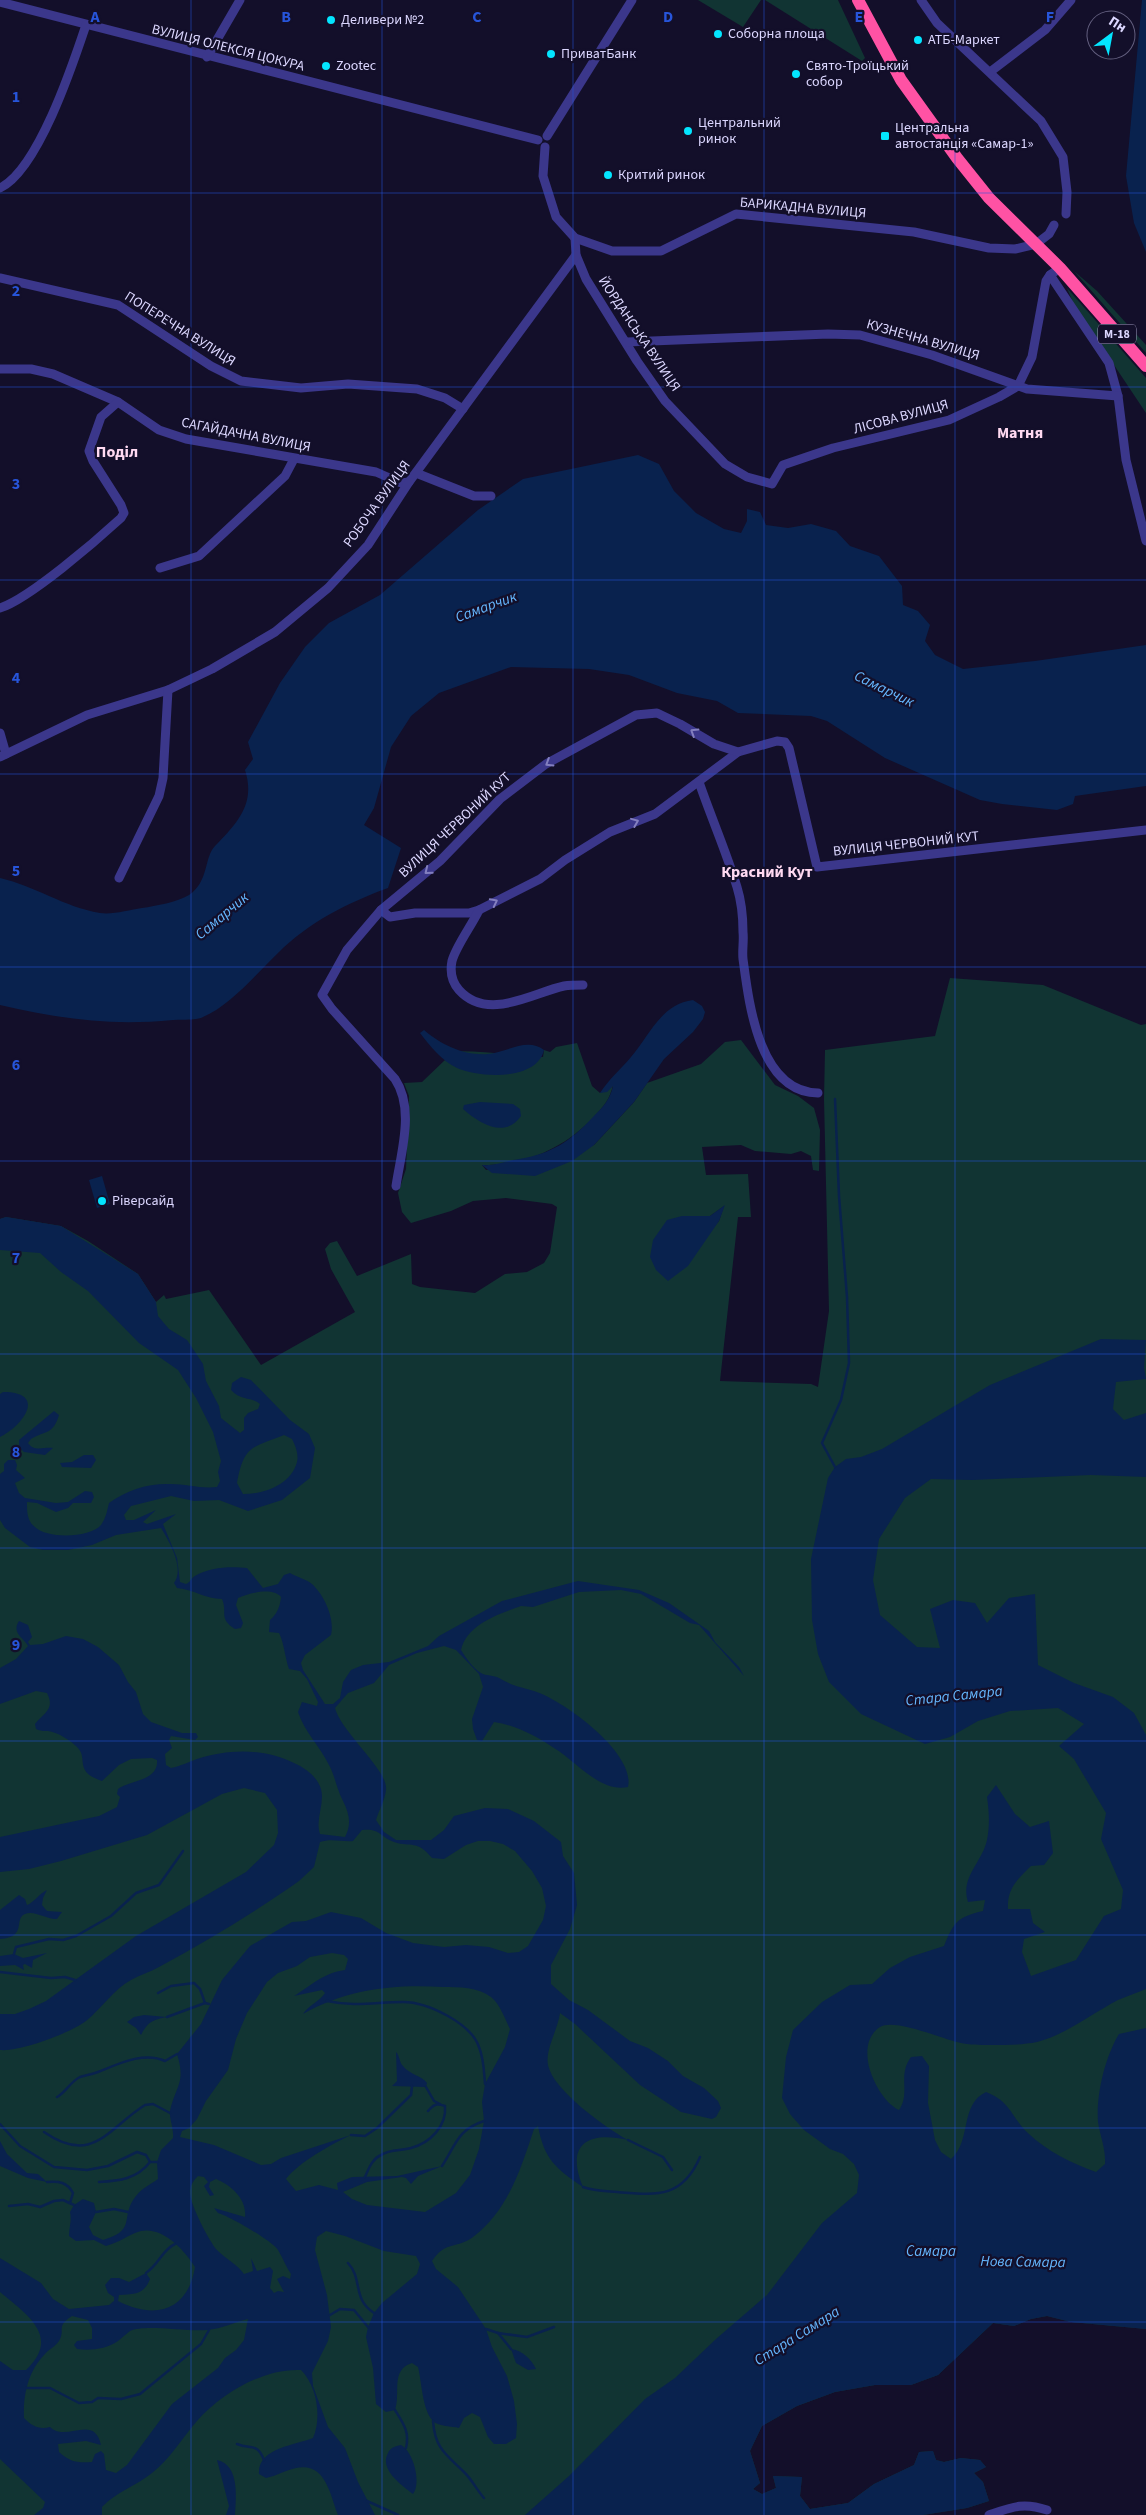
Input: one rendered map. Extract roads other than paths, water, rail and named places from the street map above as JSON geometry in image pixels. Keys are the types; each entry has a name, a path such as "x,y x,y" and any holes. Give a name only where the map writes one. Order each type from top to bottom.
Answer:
{"highway":[{"name":"М-18","path":"858,0 886,55 932,125 989,198 1036,244 1055,271 1146,366"}],"street":[{"path":"207,57 240,0"},
{"path":"575,238 556,216 543,176 541,136 547,136 632,0"},
{"path":"921,0 937,24 1041,121 1063,157 1067,192 1066,214"},
{"path":"990,72 1045,30 1071,0"},
{"name":"ВУЛИЦЯ ОЛЕКСІЯ ЦОКУРА","path":"0,2 541,143"},
{"path":"0,188 11,181 31,154 68,80 86,25"},
{"name":"БАРИКАДНА ВУЛИЦЯ","path":"575,238 612,251 661,251 736,214 914,232 989,248 1015,248 1036,244"},
{"path":"1036,244 1049,234 1054,226"},
{"name":"ЙОРДАНСЬКА ВУЛИЦЯ","path":"575,238 576,255 586,279 665,400 725,464 747,477 772,484"},
{"name":"РОБОЧА ВУЛИЦЯ","path":"3,755 87,716 168,690 212,669 275,632 316,599 368,545 409,482 576,255"},
{"path":"1018,386 1032,357 1046,281 1055,271 1109,363 1118,396 1126,460 1146,541"},
{"name":"ПОПЕРЕЧНА ВУЛИЦЯ","path":"0,278 118,305 211,366 240,381 301,388 348,384 417,389 438,395 463,409"},
{"name":"КУЗНЕЧНА ВУЛИЦЯ","path":"627,342 828,334 860,335 932,355 1018,386 1047,392 1118,396"},
{"name":"САГАЙДАЧНА ВУЛИЦЯ","path":"0,369 31,369 52,374 118,402 159,430 186,439 376,472 401,483 409,482"},
{"name":"ЛІСОВА ВУЛИЦЯ","path":"772,484 783,464 833,448 950,420 1018,386"},
{"path":"0,608 12,604 29,592 121,518 124,512 121,505 93,461 89,451 101,417 118,402"},
{"path":"160,568 199,556 285,476 294,459"},
{"path":"416,473 474,496 490,496"},
{"path":"119,878 159,796 163,778 168,690"},
{"name":"ВУЛИЦЯ ЧЕРВОНИЙ КУТ","path":"396,1186 406,1101 402,1090 395,1079 332,1009 322,995 347,950 381,910 440,862 481,817 521,783 546,764 636,714 657,713 714,744 738,752"},
{"path":"0,733 3,755"},
{"name":"ВУЛИЦЯ ЧЕРВОНИЙ КУТ","path":"381,910 390,917 415,913 469,913 479,910 540,879 565,860 610,832 655,814 738,752 778,741 784,742 790,748 817,867 1146,830"},
{"path":"699,782 737,888 744,931 743,957 754,1020 763,1052 785,1082 806,1093 818,1093"},
{"path":"479,910 453,958 451,969 457,988 465,995 481,1002 498,1005 521,1001 565,986 583,985"},
{"path":"989,2515 1012,2507 1030,2505 1047,2509"}],"water":[{"path":"1142,0 1146,0 1146,252 1134,223 1126,176"},
{"name":"Самарчик","path":"638,455 659,464 674,491 696,513 724,529 741,533 747,521 747,509 760,512 766,525 788,528 811,524 836,531 850,546 879,556 902,586 903,605 918,611 930,625 925,641 935,655 963,669 1146,645 1146,786 1075,796 1073,804 1057,810 980,800 885,758 827,721 811,716 738,713 717,701 677,693 629,675 589,669 511,667 439,693 411,716 391,747 374,808 364,825 401,848 388,888 329,914 302,932 233,997 213,1012 200,1018 192,1019 150,1022 107,1022 44,1014 0,1005 0,878 74,906 100,913 121,912 160,905 189,895 200,883 209,856 215,846 237,821 246,803 248,782 245,770 253,759 248,742 280,683 305,647 329,623 380,595 478,510 523,479"},
{"path":"693,1000 702,1006 705,1012 703,1019 693,1032 664,1059 634,1102 594,1145 572,1161 535,1176 492,1173 482,1165 496,1164 541,1154 560,1145 577,1133 606,1103 613,1086 607,1092 600,1093 631,1057 657,1022 672,1008"},
{"path":"424,1030 446,1045 471,1053 495,1053 524,1045 538,1046 544,1050 539,1060 531,1067 519,1072 493,1075 479,1074 457,1068 441,1057 420,1033"},
{"path":"480,1102 513,1104 520,1109 521,1116 508,1127 492,1127 477,1120 463,1109 464,1105"},
{"path":"102,1176 110,1204 97,1208 89,1180"},
{"path":"725,1205 719,1221 688,1266 668,1281 656,1270 650,1257 653,1240 667,1220 682,1216 710,1216"},
{"path":"6,1217 61,1226 138,1274 156,1302 158,1316 169,1329 187,1340 203,1364 206,1381 219,1406 221,1418 240,1433 244,1430 244,1418 248,1413 258,1409 260,1404 254,1400 239,1396 231,1390 232,1383 241,1377 251,1380 290,1420 309,1434 315,1448 310,1478 282,1500 248,1511 219,1500 194,1501 171,1496 131,1506 124,1515 126,1520 134,1520 156,1510 143,1522 147,1524 176,1514 163,1524 177,1558 180,1582 186,1584 201,1573 220,1568 234,1567 247,1568 263,1588 278,1584 284,1575 290,1573 312,1584 321,1594 328,1607 332,1628 331,1635 305,1655 301,1663 303,1670 325,1704 333,1704 340,1698 343,1682 351,1670 363,1665 389,1662 428,1646 439,1636 502,1601 578,1581 639,1590 669,1603 709,1631 715,1642 739,1667 744,1676 699,1625 690,1623 641,1594 621,1590 579,1592 533,1607 521,1606 485,1621 470,1633 464,1641 461,1650 481,1673 547,1696 579,1716 609,1744 621,1759 627,1773 628,1787 618,1788 598,1781 547,1744 510,1726 494,1722 482,1741 477,1740 472,1719 483,1687 479,1674 456,1650 444,1646 417,1653 389,1665 374,1683 348,1693 335,1708 339,1718 373,1762 385,1782 386,1790 376,1820 384,1832 396,1840 431,1840 444,1830 454,1816 485,1808 508,1809 534,1821 561,1842 563,1856 574,1873 577,1905 570,1929 551,1965 551,1984 569,2000 588,2010 630,2041 648,2048 668,2061 683,2076 704,2088 718,2101 721,2108 716,2117 712,2119 681,2112 640,2085 575,2024 560,2013 548,2053 548,2065 552,2075 570,2097 594,2118 628,2140 602,2138 591,2140 584,2144 579,2151 577,2160 578,2172 583,2187 565,2175 553,2162 544,2147 538,2126 534,2129 512,2188 495,2215 468,2241 447,2247 437,2254 432,2261 436,2269 458,2287 486,2329 492,2347 507,2376 514,2401 517,2424 516,2438 506,2444 494,2444 488,2437 480,2417 472,2413 464,2418 459,2428 442,2425 433,2421 424,2403 418,2367 412,2363 405,2366 399,2376 395,2410 386,2412 376,2404 373,2368 366,2337 368,2327 374,2313 382,2303 417,2274 420,2264 416,2256 384,2251 326,2231 317,2237 315,2250 327,2295 331,2327 328,2341 312,2373 313,2386 328,2427 345,2448 358,2482 375,2515 338,2515 325,2482 314,2470 306,2467 296,2468 266,2478 259,2474 260,2465 264,2458 271,2453 313,2438 317,2421 316,2402 311,2385 301,2370 273,2373 244,2384 231,2392 197,2421 159,2467 146,2478 113,2497 102,2507 102,2515 34,2515 43,2508 45,2502 0,2459 0,2361 13,2370 26,2370 36,2358 41,2347 41,2337 37,2327 30,2318 0,2292 0,2258 41,2283 53,2299 69,2309 109,2305 114,2301 114,2297 108,2293 105,2285 111,2278 119,2278 129,2282 146,2273 150,2279 142,2291 134,2294 119,2295 118,2301 145,2310 168,2308 185,2294 191,2282 195,2267 178,2245 162,2234 144,2231 106,2246 94,2240 76,2241 69,2236 70,2212 74,2205 83,2199 94,2203 96,2212 89,2227 93,2235 103,2240 114,2236 121,2232 124,2227 131,2204 136,2196 158,2179 157,2162 161,2150 173,2138 170,2111 179,2084 181,2071 177,2054 201,2024 222,1980 250,1946 292,1922 306,1921 331,1912 361,1918 386,1933 413,1943 444,1947 466,1945 489,1947 508,1953 519,1952 528,1946 543,1920 546,1906 542,1888 532,1871 515,1851 503,1844 478,1841 466,1845 444,1859 432,1858 418,1846 400,1844 372,1830 362,1830 353,1841 328,1840 320,1842 314,1867 299,1881 213,1937 159,1967 134,1978 113,1994 92,2016 79,2026 32,2045 0,2050 0,2014 15,2014 46,2001 136,1936 246,1872 274,1845 278,1833 277,1810 265,1793 244,1788 222,1794 147,1835 61,1861 29,1869 0,1872 0,1837 99,1816 117,1807 120,1797 117,1794 118,1789 149,1776 156,1767 157,1760 152,1758 131,1759 119,1765 102,1781 87,1773 84,1769 82,1755 73,1744 55,1733 36,1729 35,1724 49,1707 50,1703 47,1693 36,1691 0,1704 0,1668 16,1659 28,1646 17,1632 16,1629 19,1621 28,1625 32,1637 28,1642 30,1645 43,1644 66,1636 83,1639 98,1647 119,1665 136,1692 143,1714 151,1722 182,1733 196,1733 198,1737 195,1740 171,1736 169,1740 172,1748 165,1754 166,1765 171,1768 221,1753 246,1752 282,1758 306,1770 314,1776 319,1784 322,1795 319,1823 320,1834 345,1837 349,1819 331,1769 298,1712 302,1702 317,1706 318,1702 307,1679 300,1671 289,1669 279,1633 269,1632 270,1620 278,1610 281,1597 272,1592 267,1592 248,1594 238,1598 236,1605 243,1623 241,1628 235,1629 225,1618 222,1599 210,1598 177,1588 174,1583 178,1570 177,1562 172,1547 161,1528 116,1535 92,1545 68,1550 43,1550 30,1547 5,1528 0,1520 0,1474 4,1471 4,1464 8,1460 15,1460 16,1470 25,1478 15,1483 19,1493 25,1498 56,1503 68,1502 85,1491 92,1492 94,1497 91,1503 73,1503 68,1508 56,1512 37,1503 27,1502 27,1513 32,1525 41,1531 58,1535 78,1535 95,1529 104,1520 109,1503 123,1494 138,1488 162,1484 217,1487 220,1481 218,1472 221,1461 213,1432 196,1398 178,1370 139,1343 88,1291 61,1272 40,1253 0,1250 0,1219","holes":["284,1435 292,1439 297,1462 289,1477 276,1487 251,1494 243,1494 237,1483 240,1471 247,1455 257,1446","332,1953 344,1955 348,1959 345,1970 318,1980 294,1996 322,1990 325,1993 303,2014 337,1999 371,1990 407,1986 462,1988 474,1989 491,1997 500,2008 510,2029 505,2047 485,2084 482,2102 484,2121 479,2149 470,2175 456,2193 425,2212 367,2205 352,2199 343,2192 367,2182 402,2177 406,2178 411,2184 418,2176 442,2166 397,2176 352,2177 337,2183 338,2190 319,2185 296,2191 286,2179 307,2160 351,2135 281,2158 271,2164 261,2165 214,2145 180,2137 182,2131 189,2128 197,2119 206,2101 228,2070 236,2039 247,2013 267,1982 278,1973 297,1966 310,1957","198,2176 204,2177 208,2182 204,2186 210,2196 214,2195 209,2187 210,2182 216,2179 227,2185 237,2194 243,2204 245,2217 214,2208 218,2213 240,2223 259,2235 278,2250 291,2274 290,2279 283,2276 277,2279 284,2292 278,2291 274,2293 270,2288 273,2271 270,2267 257,2271 251,2258 253,2271 244,2274 217,2250 204,2230 192,2203 190,2195 192,2184","72,2316 88,2320 92,2328 92,2339 77,2341 74,2345 77,2349 88,2350 108,2346 118,2341 130,2331 137,2329 207,2330 248,2319 244,2340 236,2350 225,2358 218,2368 172,2404 127,2465 116,2473 106,2470 104,2454 101,2451 95,2454 92,2462 70,2460 59,2452 58,2444 86,2441 101,2445 97,2436 92,2431 86,2429 64,2432 56,2431 50,2427 36,2427 24,2418 24,2401 34,2368 59,2341 62,2334 62,2326"]},
{"name":"Самара","path":"1101,1339 1146,1340 1144,1368 1146,1379 1116,1382 1113,1409 1124,1420 1146,1413 1146,1477 1091,1475 972,1480 931,1479 905,1498 879,1539 873,1580 880,1615 917,1647 940,1648 930,1609 953,1600 975,1603 987,1623 1009,1598 1035,1594 1038,1665 1074,1683 1113,1697 1134,1713 1146,1735 1146,1989 1118,2000 1059,2034 1032,2043 1008,2045 969,2044 906,2027 887,2025 880,2027 872,2035 868,2046 868,2058 875,2084 890,2104 899,2110 904,2097 904,2077 907,2064 911,2057 922,2056 929,2066 928,2103 935,2140 941,2152 951,2159 962,2143 972,2105 986,2092 995,2096 1006,2105 1023,2128 1044,2146 1069,2161 1096,2172 1105,2164 1104,2148 1098,2122 1098,2100 1102,2076 1119,2034 1146,2028 1146,2329 1071,2322 1047,2316 1031,2319 1014,2326 993,2323 938,2375 911,2385 875,2385 835,2392 797,2406 762,2426 750,2451 760,2483 753,2489 762,2494 776,2488 773,2476 802,2477 800,2496 810,2509 848,2503 874,2484 914,2465 919,2452 933,2451 936,2460 944,2462 961,2458 980,2460 986,2467 974,2473 983,2482 989,2501 967,2508 923,2515 525,2515 569,2476 645,2399 675,2378 767,2295 822,2223 857,2193 859,2175 854,2164 843,2154 830,2149 804,2130 790,2114 782,2098 786,2057 793,2030 822,2002 850,1985 872,1984 890,1968 910,1957 944,1946 954,1926 962,1918 983,1911 985,1900 968,1902 966,1893 969,1877 987,1840 989,1818 987,1797 996,1785 1015,1814 1030,1827 1049,1821 1053,1853 1044,1865 1031,1866 1021,1876 1011,1890 1008,1902 1008,1909 1030,1909 1033,1923 1045,1932 1024,1939 1022,1952 1031,1976 1076,1960 1104,1916 1121,1909 1123,1890 1101,1839 1106,1813 1074,1759 1059,1746 1084,1724 1058,1708 1010,1711 978,1721 950,1737 925,1744 861,1714 829,1682 818,1654 812,1620 811,1559 828,1478 835,1467 846,1459 861,1457 882,1449 990,1385"},
{"path":"3,1392 16,1393 24,1397 28,1403 27,1410 17,1425 0,1437 0,1394"},
{"path":"54,1411 59,1415 54,1426 31,1439 28,1443 36,1448 53,1448 45,1455 24,1452 19,1447 19,1440"},
{"path":"84,1455 93,1455 96,1460 91,1468 62,1467 60,1463 72,1462"},
{"path":"47,1890 42,1905 47,1911 62,1912 57,1919 33,1913 25,1914 22,1916 17,1932 14,1935 9,1938 0,1939 0,1910 19,1895 25,1899 27,1905"},
{"path":"47,1953 33,1960 32,1968 25,1964 23,1965 24,1970 15,1965 0,1966 0,1956 14,1954 23,1958"},
{"path":"144,2015 167,2017 151,2022 141,2035 136,2028 127,2022 134,2017"},
{"path":"396,2052 403,2066 425,2080 427,2083 426,2087 392,2086 397,2081"},
{"path":"0,2141 7,2154 27,2173 38,2174 47,2182 28,2178 0,2166"},
{"path":"511,2349 519,2351 526,2356 536,2369 528,2370 516,2363"},
{"path":"401,2445 409,2454 415,2468 417,2483 413,2494 393,2476 386,2465 389,2451"},
{"path":"217,2460 230,2468 233,2475 236,2491 235,2515 226,2515 229,2506"}],"waterway":[{"path":"835,1099 849,1363 841,1400 822,1443 835,1467"},
{"path":"14,1954 16,1947 49,1939 63,1940 76,1936 111,1916 136,1893 159,1885 183,1851"},
{"path":"0,1972 51,1978 65,1977 75,1980"},
{"path":"158,1993 171,1986 194,1983 200,1989 205,2003"},
{"path":"327,2001 356,2004 413,2003 447,2016 458,2022 474,2038 482,2056 485,2084"},
{"path":"167,2017 205,2003 209,2004"},
{"path":"57,2097 80,2077 131,2060 148,2057 165,2061 177,2054"},
{"path":"351,2135 365,2136 377,2128 411,2095 412,2086"},
{"path":"426,2087 434,2101 440,2104"},
{"path":"44,2132 61,2142 75,2145 88,2144 110,2133 145,2105 153,2104 170,2113"},
{"path":"365,2177 371,2164 384,2153 418,2146 436,2133 443,2120 445,2106 436,2105 428,2111"},
{"path":"442,2166 458,2139 468,2129 484,2121"},
{"path":"0,2124 20,2146 54,2167 87,2170 108,2166 137,2152 146,2155 150,2162 157,2162"},
{"path":"628,2140 663,2157 672,2170"},
{"path":"583,2187 600,2191 644,2194 666,2191 685,2181 700,2157"},
{"path":"99,2182 120,2180 133,2176 150,2162"},
{"path":"47,2182 59,2182 68,2186 73,2193 70,2203"},
{"path":"9,2206 28,2204 40,2207 54,2201 63,2200 74,2205"},
{"path":"96,2212 114,2209 128,2212"},
{"path":"146,2273 175,2244"},
{"path":"348,2263 353,2269 363,2302 374,2313"},
{"path":"330,2315 340,2309 354,2310 368,2327"},
{"path":"498,2333 527,2337 554,2327"},
{"path":"486,2329 498,2333 511,2349"},
{"path":"26,2388 50,2388 79,2403 92,2402 98,2398 121,2399 140,2394 201,2344 209,2330"},
{"path":"395,2410 406,2432 406,2448"},
{"path":"433,2421 439,2445 447,2456 468,2476 484,2498"},
{"path":"237,2444 256,2449 264,2460"},
{"path":"367,2501 398,2515"}],"place":[{"name":"Деливери №2","path":"331,20"},
{"name":"Соборна площа","path":"718,34"},
{"name":"АТБ-Маркет","path":"918,40"},
{"name":"ПриватБанк","path":"551,54"},
{"name":"Zootec","path":"326,66"},
{"name":"Свято-Троїцький собор","path":"796,74"},
{"name":"Центральний ринок","path":"688,131"},
{"name":"Центральна автостанція «Самар-1»","path":"885,136"},
{"name":"Критий ринок","path":"608,175"},
{"name":"Ріверсайд","path":"102,1201"}],"district":[{"name":"Матня","path":"1020,433"},
{"name":"Поділ","path":"117,452"},
{"name":"Красний Кут","path":"767,872"}],"water label":[{"name":"Стара Самара","path":"954,1696"},
{"name":"Нова Самара","path":"1023,2262"},
{"name":"Стара Самара","path":"797,2336"}]}
